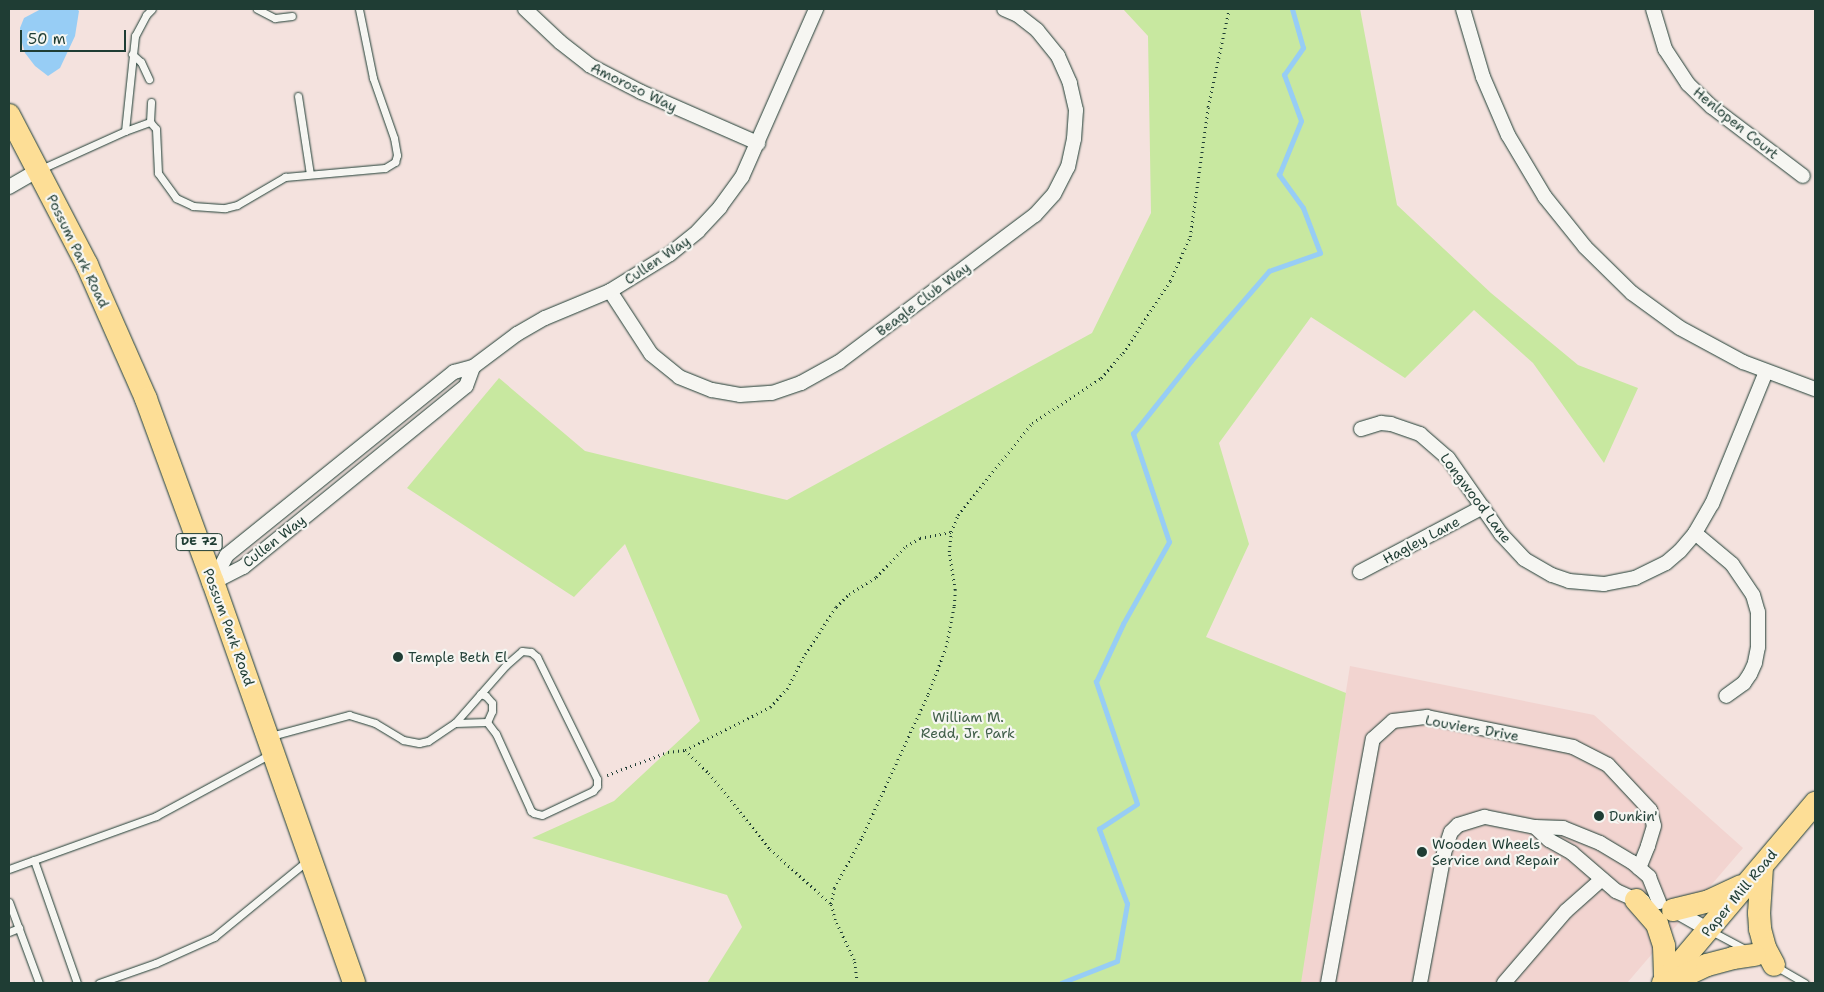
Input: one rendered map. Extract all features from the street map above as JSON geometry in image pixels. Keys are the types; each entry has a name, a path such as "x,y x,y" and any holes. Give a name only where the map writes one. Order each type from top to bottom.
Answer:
{"main road":[{"name":"Possum Park Road","path":"9,115 87,265 124,346 166,450 354,983"},
{"name":"Paper Mill Road","path":"1665,983 1815,803"},
{"path":"1666,906 1709,901 1738,889 1759,871"},
{"path":"1636,900 1657,924 1664,946 1665,983 1707,965 1732,958 1764,960 1759,913 1759,871"}],"street":[{"name":"Amoroso Way","path":"525,9 560,42 589,65 641,92 758,143"},
{"name":"Cullen Way","path":"213,582 226,555 454,372 474,368 517,334 545,318 610,291 670,254 698,231 720,208 742,177 816,9"},
{"name":"Beagle Club Way","path":"610,291 651,354 679,377 712,390 740,395 772,393 801,383 839,362 1035,215 1054,194 1068,167 1074,139 1076,110 1070,83 1058,56 1037,30 1018,15 1004,9"},
{"path":"1462,9 1473,48 1493,104 1527,170 1563,222 1610,273 1659,313 1708,344 1766,372 1815,390"},
{"name":"Henlopen Court","path":"1653,9 1665,49 1688,84 1712,107 1803,176"},
{"path":"9,187 38,170"},
{"name":"Cullen Way","path":"213,582 243,567 466,386 474,368"},
{"name":"Longwood Lane","path":"1361,429 1381,423 1391,424 1420,434 1448,458 1501,534 1524,559 1552,575 1587,584 1619,582 1651,571 1680,552 1695,533 1712,504 1766,372"},
{"name":"Hagley Lane","path":"1360,572 1483,507"},
{"path":"1695,533 1732,564 1753,595 1758,612 1758,647 1755,663 1744,683 1726,696"},
{"name":"Louviers Drive","path":"1328,983 1373,739 1393,721 1427,717 1573,747 1608,764 1650,810 1654,826 1648,846 1638,868"},
{"path":"1420,983 1429,926 1444,854 1451,832 1458,825 1485,817 1536,827 1563,828 1600,843 1638,868 1649,877 1666,906"},
{"path":"1536,827 1548,840 1572,853 1616,891 1636,900 1666,906 1709,930"},
{"path":"1510,981 1566,911 1602,879"}],"lane":[{"path":"124,131 132,54 136,36 146,15 152,9"},
{"path":"257,9 274,18 292,16"},
{"path":"151,102 150,122 156,129 158,173 176,198 193,206 225,208 237,205 285,177 385,168 395,162 397,155 394,138 373,78 359,9"},
{"path":"132,54 141,62 149,79"},
{"path":"298,96 310,174"},
{"path":"38,170 124,131 150,122"},
{"path":"9,869 156,816 270,745 349,715 375,723 404,740 419,743 428,741 455,723 522,651 531,652 537,657 597,779 597,786 593,791 542,815 534,813 531,811 496,734 487,722"},
{"path":"480,694 486,696 492,703 492,711 487,722"},
{"path":"455,723 487,722"},
{"path":"99,983 156,963 214,937 311,858"},
{"path":"34,860 77,983"},
{"path":"9,902 39,983"},
{"path":"9,932 19,928"},
{"path":"1709,930 1805,983"}],"path":[{"path":"857,983 854,960 835,920 831,904 834,888 862,837 928,694 946,647 954,606 955,590 949,552 951,532 958,515 1032,423 1101,378 1123,353 1170,281 1190,237 1208,107 1229,9"},
{"path":"597,779 668,752 685,750 770,707 787,689 805,654 836,607 849,594 876,577 906,546 920,538 951,532"},
{"path":"685,750 709,773 770,849 831,904"}],"shaded area":[{"path":"1350,666 1594,715 1743,848 1627,983 1300,983"}],"green space":[{"name":"William M. Redd, Jr. Park","path":"1123,9 1360,9 1397,205 1491,293 1578,365 1638,388 1604,463 1533,363 1474,310 1405,378 1311,317 1219,443 1249,544 1206,637 1346,693 1301,983 707,983 742,927 727,895 532,838 614,801 700,721 625,544 574,597 407,488 499,378 585,451 787,500 1092,333 1151,213 1148,36"}],"water":[{"path":"41,9 77,9 79,11 75,36 60,68 48,76 35,66 25,53 21,39 20,28 24,18"}],"waterway":[{"path":"1061,983 1117,961 1127,904 1099,829 1137,804 1096,682 1123,624 1169,542 1133,434 1191,361 1269,271 1320,253 1303,208 1279,175 1301,121 1284,75 1303,48 1292,9"}],"place":[{"name":"Temple Beth El","path":"398,657"},
{"name":"Dunkin'","path":"1599,816"},
{"name":"Wooden Wheels Service and Repair","path":"1422,852"}]}
